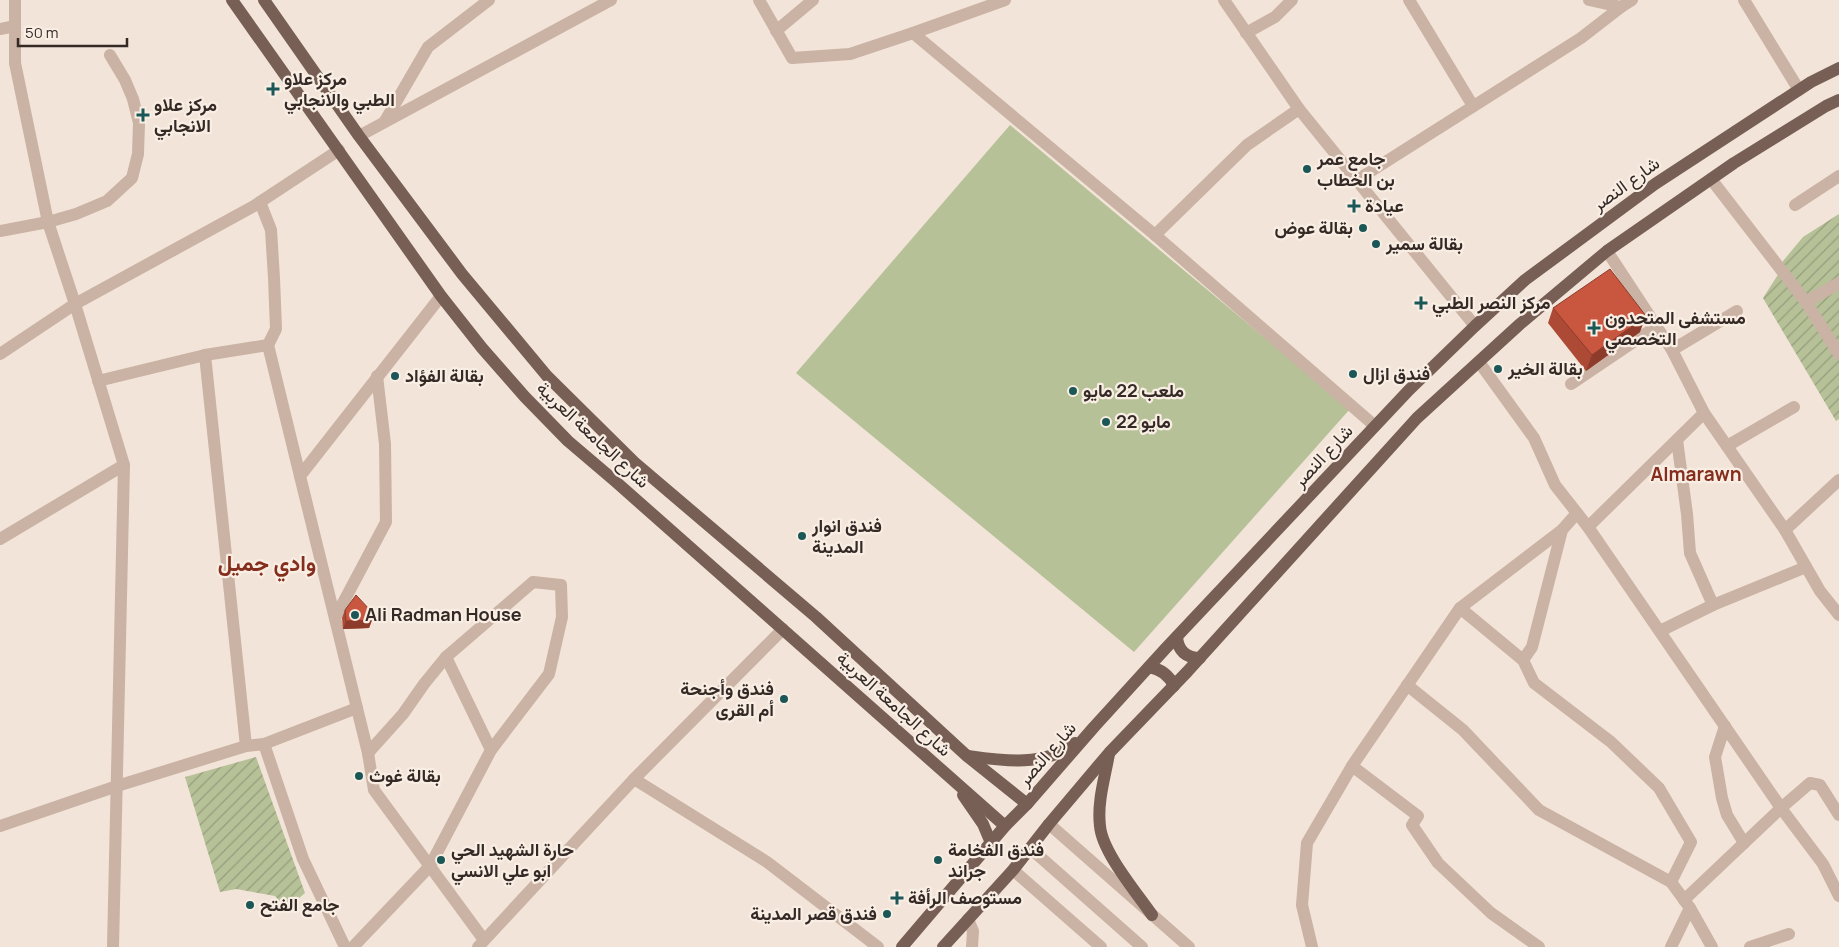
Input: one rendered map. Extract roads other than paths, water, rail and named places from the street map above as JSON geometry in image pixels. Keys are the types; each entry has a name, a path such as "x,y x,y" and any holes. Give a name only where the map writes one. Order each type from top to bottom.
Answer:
{"main road":[{"name":"شارع الجامعة العربية","path":"232,0 340,150 441,296 512,383 568,441 1005,826"},
{"name":"شارع الجامعة العربية","path":"264,0 359,136 462,274 547,376 634,462 816,617 967,756 1027,804"},
{"name":"شارع النصر","path":"902,947 1005,826 1027,804 1149,667 1409,390 1474,326 1525,280 1655,184 1799,90 1839,68"},
{"path":"943,947 1013,870 1109,753 1200,658 1417,418 1520,324 1607,251 1710,179 1810,116 1839,100"},
{"path":"1177,637 1183,654 1200,658"},
{"path":"1149,667 1156,668 1167,675 1174,686"},
{"path":"967,756 1021,762 1040,758 1068,748 1094,727"},
{"path":"1109,753 1100,804 1100,828 1108,852 1152,915"},
{"path":"948,775 983,824 991,843"}],"street":[{"path":"15,0 15,63 48,222 76,304 124,465 113,947"},
{"path":"385,121 428,47 489,0"},
{"path":"359,136 610,0"},
{"path":"759,0 792,58 850,54 1005,0"},
{"path":"776,31 813,0"},
{"path":"1224,0 1299,109 1474,326"},
{"path":"1246,33 1274,17 1292,0"},
{"path":"1410,0 1473,106"},
{"path":"1588,0 1627,4"},
{"path":"1744,0 1799,90"},
{"path":"1357,180 1580,38 1627,4"},
{"path":"0,28 15,26"},
{"path":"913,33 1155,235 1375,426"},
{"path":"0,232 48,222 107,202 132,178 138,154 139,123 133,99 125,80 110,55"},
{"path":"1155,235 1247,145 1299,109"},
{"path":"0,354 76,304 260,202 340,150"},
{"path":"1795,206 1839,176"},
{"path":"1710,179 1806,302 1839,354"},
{"path":"260,202 271,230 274,278 276,329 268,345 368,753 374,790 430,866 481,944 634,779 783,629"},
{"path":"1607,251 1672,350 1704,413 1785,530 1820,591 1839,615"},
{"path":"1806,302 1839,284"},
{"path":"300,476 441,296"},
{"path":"1672,350 1737,311"},
{"path":"1572,384 1657,326"},
{"path":"98,381 205,355 268,345"},
{"path":"205,355 246,746"},
{"path":"1479,362 1534,438 1555,485 1588,526 1781,808 1823,864 1839,896"},
{"path":"335,618 386,522 385,444 377,376"},
{"path":"1727,446 1794,407"},
{"path":"1588,526 1704,413"},
{"path":"1677,440 1690,553 1713,605"},
{"path":"0,539 124,465"},
{"path":"1785,530 1839,480"},
{"path":"1312,947 1302,905 1308,843 1352,766 1460,608 1562,530 1577,513"},
{"path":"1523,660 1532,647 1562,530"},
{"path":"1660,631 1713,605 1806,567"},
{"path":"352,947 430,866 491,750 548,674 562,616 561,584 533,582 446,657 403,714 368,753"},
{"path":"1460,608 1523,660 1534,683 1610,742 1658,788 1691,842 1671,882"},
{"path":"446,657 491,750"},
{"path":"1407,685 1463,730 1539,810 1671,882 1687,904 1712,947"},
{"path":"0,826 117,786 246,746 264,744 357,708"},
{"path":"1725,726 1715,757 1727,815 1744,843"},
{"path":"264,744 303,859 345,947"},
{"path":"1352,766 1418,816 1412,825 1438,863 1491,913 1539,947"},
{"path":"634,779 767,862 878,947"},
{"path":"1671,947 1687,904 1744,843 1810,783 1820,785 1839,815"},
{"path":"1049,824 1189,947"},
{"path":"1030,848 1142,947"},
{"path":"1013,870 1100,947"},
{"path":"968,919 973,931 972,947"},
{"path":"1750,947 1789,934"}],"place":[{"name":"مركز علاو الطبي والانجابي","path":"273,89"},
{"name":"مركز علاو الانجابي","path":"143,115"},
{"name":"جامع عمر بن الخطاب","path":"1307,169"},
{"name":"عيادة","path":"1354,206"},
{"name":"بقالة عوض","path":"1363,228"},
{"name":"بقالة سمير","path":"1376,244"},
{"name":"مركز النصر الطبي","path":"1421,303"},
{"name":"مستشفى المتحدون التخصصي","path":"1594,328"},
{"name":"بقالة الخير","path":"1498,369"},
{"name":"فندق ازال","path":"1353,374"},
{"name":"بقالة الفؤاد","path":"395,376"},
{"name":"ملعب 22 مايو","path":"1073,391"},
{"name":"22 مايو","path":"1106,422"},
{"name":"فندق انوار المدينة","path":"802,536"},
{"name":"Ali Radman House","path":"355,615"},
{"name":"فندق وأجنحة أم القرى","path":"784,699"},
{"name":"بقالة غوث","path":"359,776"},
{"name":"حارة الشهيد الحي ابو علي الانسي","path":"441,860"},
{"name":"فندق الفخامة جراند","path":"938,860"},
{"name":"مستوصف الرأفة","path":"897,898"},
{"name":"جامع الفتح","path":"250,905"},
{"name":"فندق قصر المدينة","path":"887,914"}],"district":[{"name":"Almarawn","path":"1696,474"},
{"name":"وادي جميل","path":"267,563"}]}
